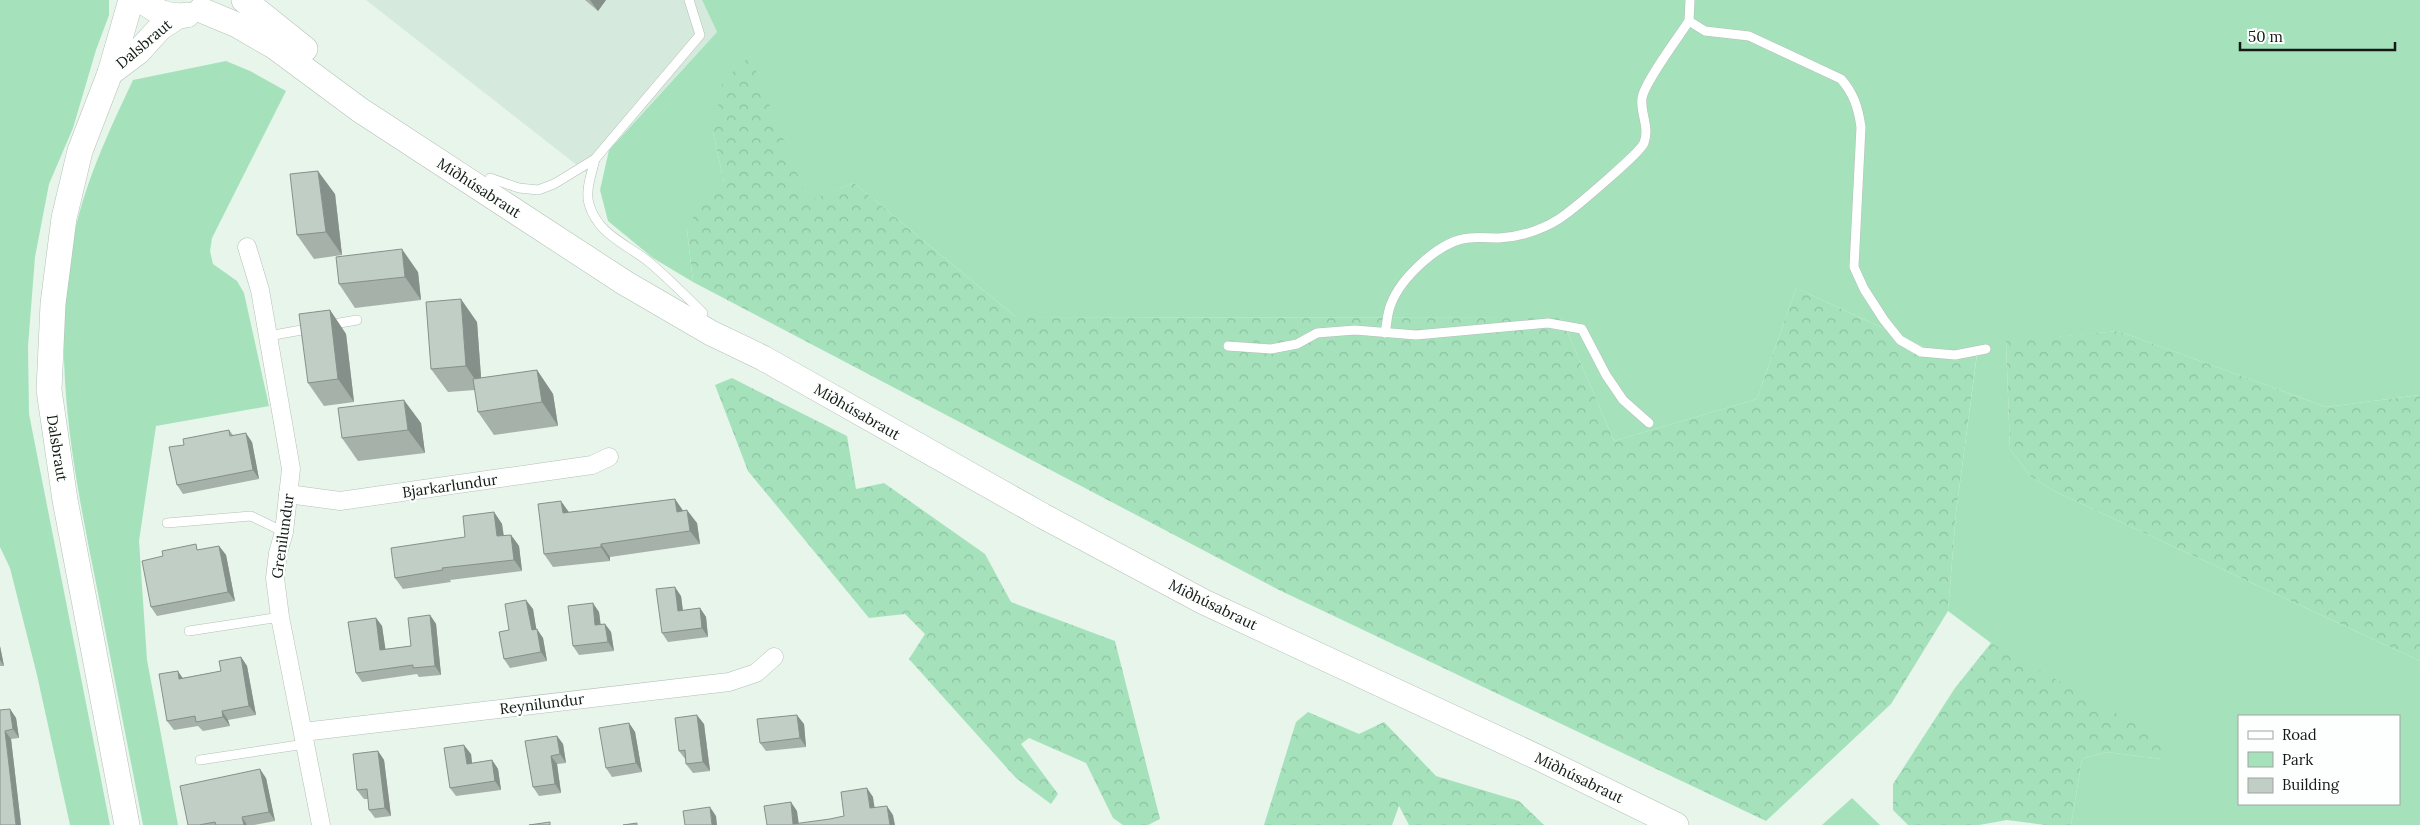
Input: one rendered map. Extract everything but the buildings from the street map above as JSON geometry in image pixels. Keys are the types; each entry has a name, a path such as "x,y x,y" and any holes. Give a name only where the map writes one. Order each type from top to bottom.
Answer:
{"street":[{"name":"Dalsbraut","path":"127,825 65,500 48,390 53,304 64,218 80,151 110,73 131,0"},
{"name":"Miðhúsabraut","path":"142,0 164,15 197,9 237,25 275,47 360,110 625,283 712,333 763,358 1025,507 1204,602 1537,757 1676,825"},
{"name":"Miðhúsabraut","path":"244,0 287,36 373,100 490,178 723,326 763,358"},
{"name":"Dalsbraut","path":"110,73 138,52 160,28 197,9"},
{"name":"Grenilundur","path":"247,247 260,290 291,469 284,532 278,552 275,578 280,617 321,825"},
{"name":"Bjarkarlundur","path":"288,494 332,500 357,499 592,465 610,457"},
{"name":"Reynilundur","path":"304,738 729,682 756,673 774,657"}],"lane":[{"path":"490,178 519,188 538,190 554,184 595,159 700,35 689,0"},
{"path":"1385,334 1390,304 1418,265 1437,251 1467,238 1501,238 1536,231 1565,215 1644,144 1646,126 1642,98 1653,76 1689,21 1690,0"},
{"path":"1689,21 1705,31 1750,36 1841,79 1852,91 1858,106 1861,127 1854,267 1864,289 1884,320 1900,340 1921,352 1955,355 1986,349"},
{"path":"595,159 589,184 588,202 594,219 607,234 646,260 703,313"},
{"path":"268,336 357,320"},
{"path":"1228,346 1271,349 1297,344 1317,333 1354,330 1416,335 1548,324 1582,329 1606,375 1623,400 1649,423"},
{"path":"167,523 251,516 284,532"},
{"path":"190,631 280,617"},
{"path":"200,760 304,738"}],"shaded area":[{"path":"366,0 702,0 717,32 587,173"}],"green space":[{"path":"0,0 109,0 109,15 96,50 73,128 49,184 35,257 28,346 29,414 110,825 70,825 37,675 10,568 0,547"},
{"path":"702,0 2420,0 2420,395 2326,407 2118,331 2006,342 2010,449 2031,477 2054,491 2420,661 2420,825 2071,825 2082,759 2106,752 2162,759 1991,643 1948,611 1956,513 1978,347 1937,353 1796,288 1757,399 1614,441 1561,317 1017,318 854,183 808,202 713,132 724,182 687,230 693,282 653,258 608,221 600,190 609,150 717,32"},
{"path":"750,56 808,201 854,183 1017,318 1561,317 1614,441 1757,399 1796,288 1937,353 1978,346 1956,513 1948,611 1891,704 1766,821 1277,589 693,282 687,230 707,189 724,182 713,132 723,81"},
{"path":"226,61 250,71 286,91 212,238 210,251 213,264 237,281 244,293 269,406 156,426 139,541 147,660 178,825 143,825 73,460 65,374 66,288 72,245 83,202 106,140 133,80"},
{"path":"2118,331 2326,407 2420,395 2420,661 2054,491 2031,477 2010,449 2006,341"},
{"path":"732,378 847,436 856,489 884,483 985,554 1011,602 1115,641 1160,819 1148,825 1123,825 1113,818 1086,763 1029,738 1021,744 1058,794 1051,804 1016,778 909,659 925,634 905,614 869,618 748,471 715,385"},
{"path":"1991,643 2171,744 2162,759 2106,752 2082,759 2071,825 2045,825 2007,820 1979,825 1908,825 1893,810 1893,784 1955,688"},
{"path":"1308,712 1359,734 1384,722 1436,776 1519,801 1544,825 1409,825 1399,806 1392,825 1264,825 1296,722"},
{"path":"1852,798 1880,825 1822,825"}]}
